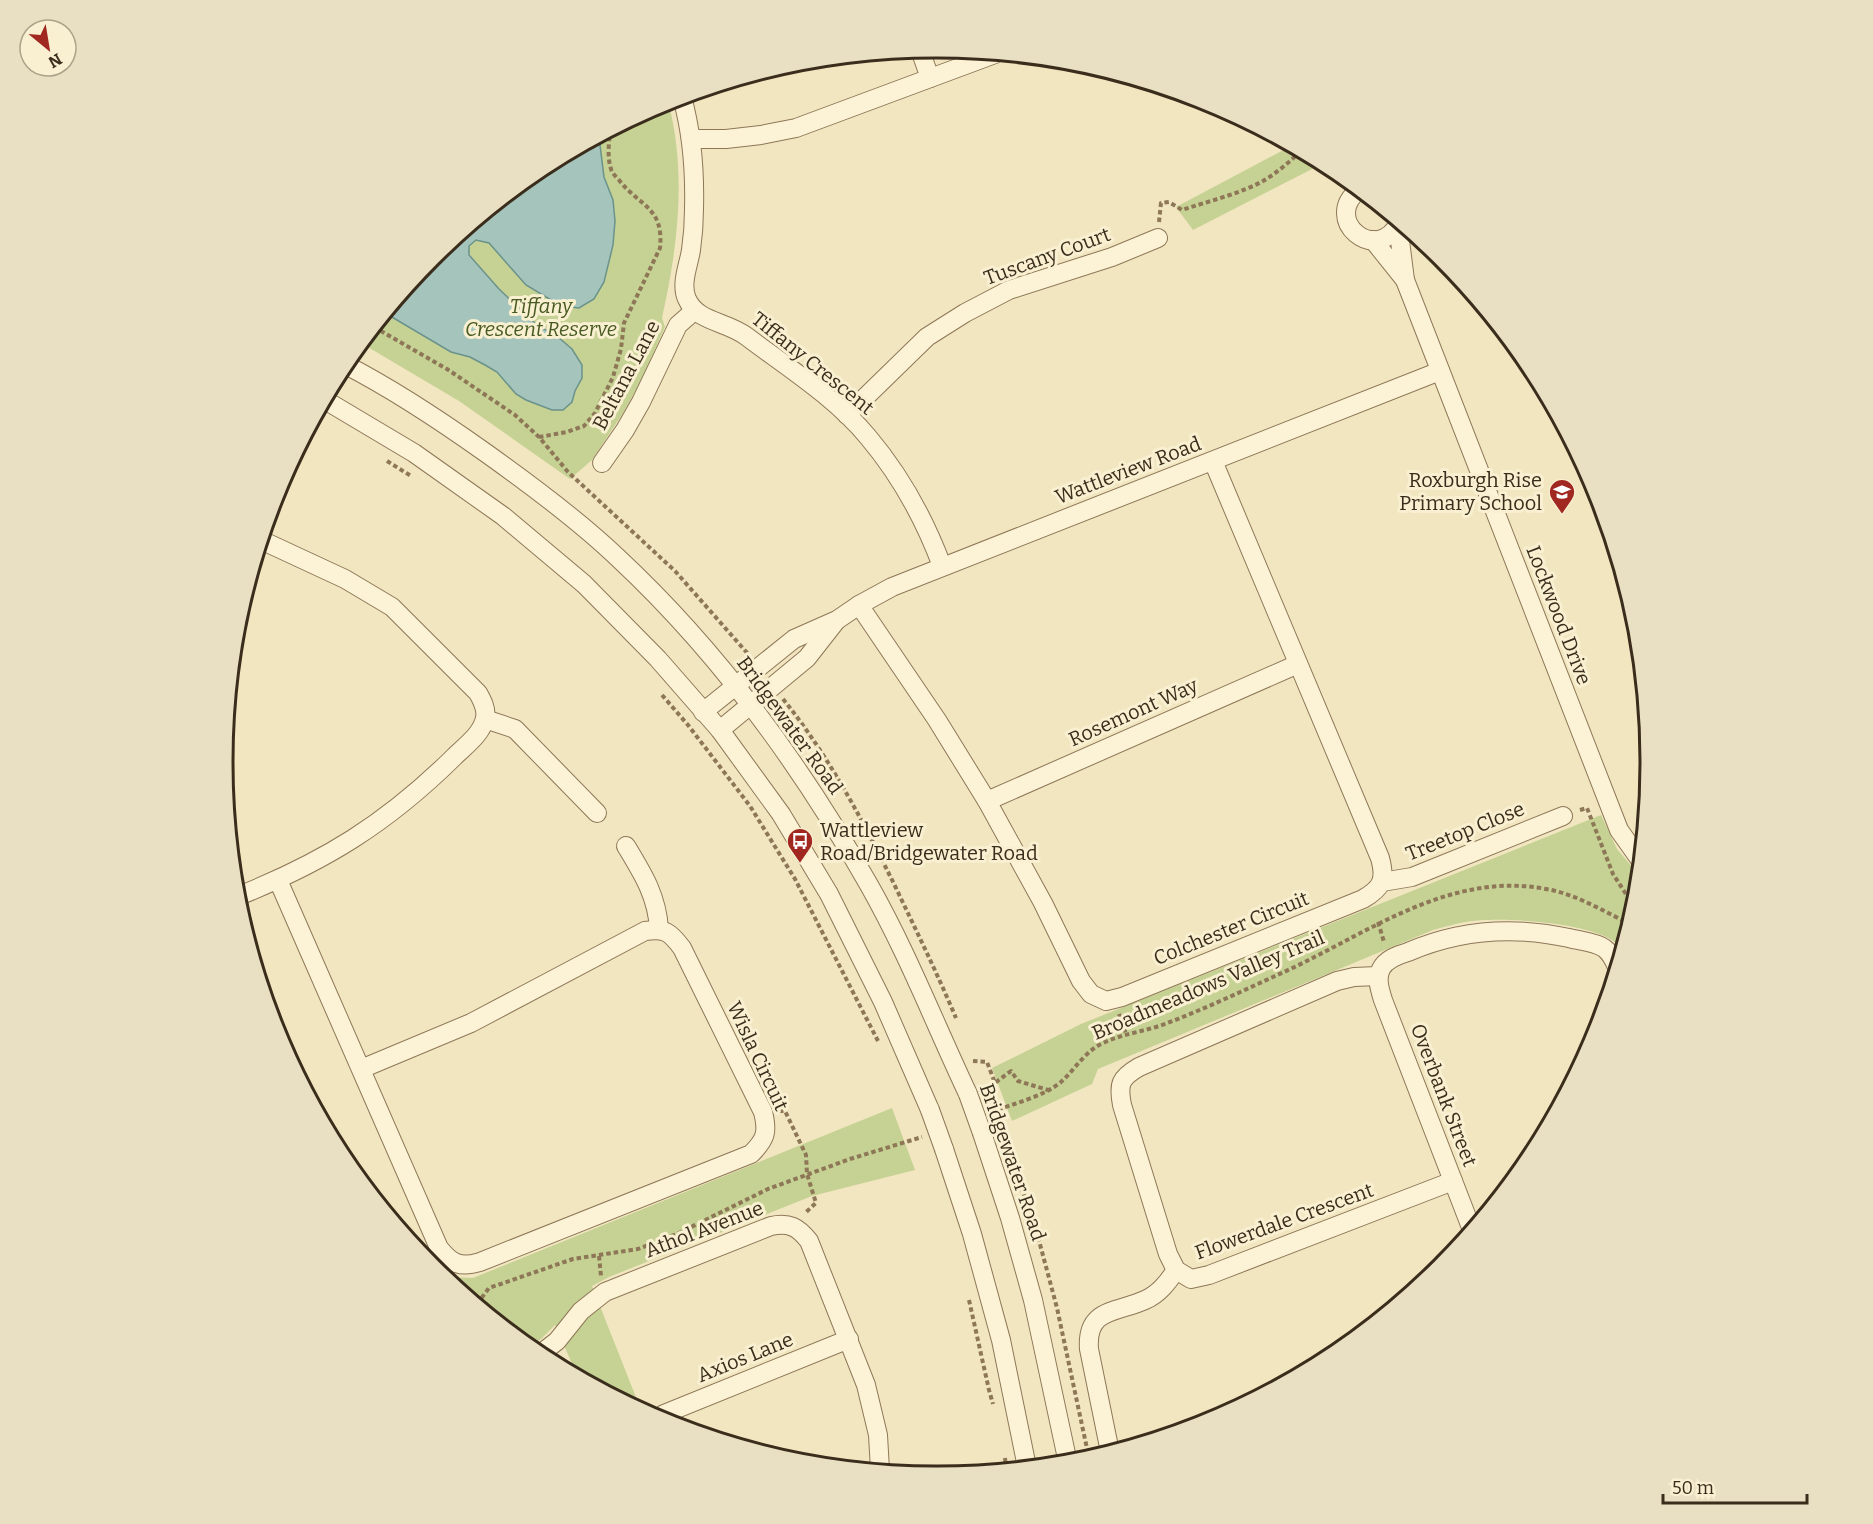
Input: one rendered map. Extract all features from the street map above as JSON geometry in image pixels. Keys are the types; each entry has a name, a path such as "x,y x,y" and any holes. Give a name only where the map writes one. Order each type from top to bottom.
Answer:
{"street":[{"path":"923,59 930,78"},
{"path":"691,139 726,139 796,128 979,60"},
{"path":"684,106 691,139 694,211 685,296 694,311"},
{"name":"Lockwood Drive","path":"1351,194 1346,213 1347,222 1357,235 1373,240 1405,280"},
{"path":"1373,240 1388,237 1395,229"},
{"name":"Lockwood Drive","path":"1400,233 1405,280 1618,830 1634,852"},
{"name":"Tuscany Court","path":"847,415 927,337 965,313 1009,290 1112,257 1158,238"},
{"name":"Tiffany Crescent","path":"694,311 738,330 847,415 867,435 915,502 942,566"},
{"name":"Beltana Lane","path":"602,463 641,402 678,325 694,311"},
{"name":"Bridgewater Road","path":"353,369 444,423 532,486 617,557 689,632 736,686 814,793 869,886 916,978 981,1125 1033,1300 1066,1453"},
{"name":"Wattleview Road","path":"703,712 794,639 837,620 859,604 892,587 1440,371"},
{"path":"331,404 414,453 503,516 584,584 658,660 720,730 781,814 829,894 883,1002 930,1110 972,1234 1001,1340 1025,1459"},
{"path":"1213,461 1380,858 1383,871 1382,882"},
{"path":"246,893 278,880 337,850 391,814 476,736 485,719 484,705 478,693 392,607 345,579 268,543"},
{"name":"Colchester Circuit","path":"859,604 937,720 987,801 1091,994 1106,1001 1122,997 1363,899 1375,892 1382,882"},
{"name":"Wattleview Road","path":"720,730 807,658 837,620"},
{"name":"Rosemont Way","path":"987,801 1298,664"},
{"path":"485,719 515,729 597,813"},
{"name":"Treetop Close","path":"1382,882 1397,882 1412,877 1563,816"},
{"path":"361,1069 471,1023 645,932 659,929 658,911 650,886 626,846"},
{"name":"Wisla Circuit","path":"278,880 439,1248 442,1262"},
{"name":"Wisla Circuit","path":"447,1266 466,1267 480,1262 751,1154 762,1143 767,1127 763,1112 681,948 672,935 659,929"},
{"path":"1378,976 1385,964 1417,948 1461,934 1498,930 1535,932 1595,944 1607,950 1612,958"},
{"name":"Overbank Street","path":"1378,976 1383,1000 1469,1222"},
{"name":"Flowerdale Crescent","path":"1378,976 1354,977 1337,981 1125,1075 1119,1090 1122,1105 1168,1254 1176,1270 1191,1279 1209,1275 1453,1181"},
{"name":"Athol Avenue","path":"548,1348 557,1341 580,1311 605,1292 771,1226 783,1223 792,1225 809,1241 866,1385 878,1436 880,1463"},
{"path":"1108,1444 1088,1334 1094,1321 1107,1313 1147,1299 1165,1286 1176,1270"},
{"name":"Axios Lane","path":"668,1412 849,1339"}],"path":[{"path":"381,331 467,382 515,415 539,437 584,426 595,413 613,376 621,349 624,323 660,249 661,236 655,214 627,191 611,170 610,140"},
{"path":"1158,238 1161,203 1169,202 1182,210 1244,189 1279,171 1294,157"},
{"path":"386,460 416,479"},
{"path":"659,690 732,782 795,879 881,1047"},
{"path":"1587,808 1613,874 1627,895"},
{"name":"Broadmeadows Valley Trail","path":"981,1125 1061,1082 1084,1055 1100,1044 1126,1034 1160,1026 1196,1011 1312,960 1378,922 1460,890 1516,885 1548,889 1578,898 1621,920"},
{"path":"973,1061 987,1062 995,1083 1011,1071 1018,1081 1049,1090"},
{"path":"763,1112 785,1111 806,1155 807,1174 816,1203 792,1225"},
{"path":"481,1298 489,1288 573,1259 638,1249 679,1233 768,1189 807,1174 924,1137"},
{"path":"966,1289 995,1408"},
{"path":"1004,1450 1005,1462"}],"green space":[{"name":"Tiffany Crescent Reserve","path":"670,111 679,182 676,237 662,318 665,327 641,381 592,460 570,479 459,401 369,347 408,298 439,265 508,204 585,153 625,131"},
{"path":"1283,150 1313,168 1193,230 1176,207"},
{"path":"1601,815 1617,849 1632,866 1616,944 1599,934 1582,929 1519,920 1480,920 1433,930 1098,1069 1092,1084 1012,1121 992,1068 1081,1024"},
{"path":"892,1108 915,1170 812,1196 609,1277 592,1286 636,1398 572,1363 555,1325 538,1341 508,1320 459,1277 473,1278"}],"water":[{"path":"600,145 604,177 613,200 615,221 613,245 604,282 594,299 579,308 561,306 526,285 489,243 476,240 469,246 469,255 499,289 537,325 558,337 572,349 582,365 582,378 572,402 563,410 552,410 526,400 516,394 497,372 470,357 451,352 392,317 439,265 473,233 546,177"}],"place":[{"name":"Roxburgh Rise Primary School","path":"1562,515"},
{"name":"Wattleview Road/Bridgewater Road","path":"800,864"}]}
